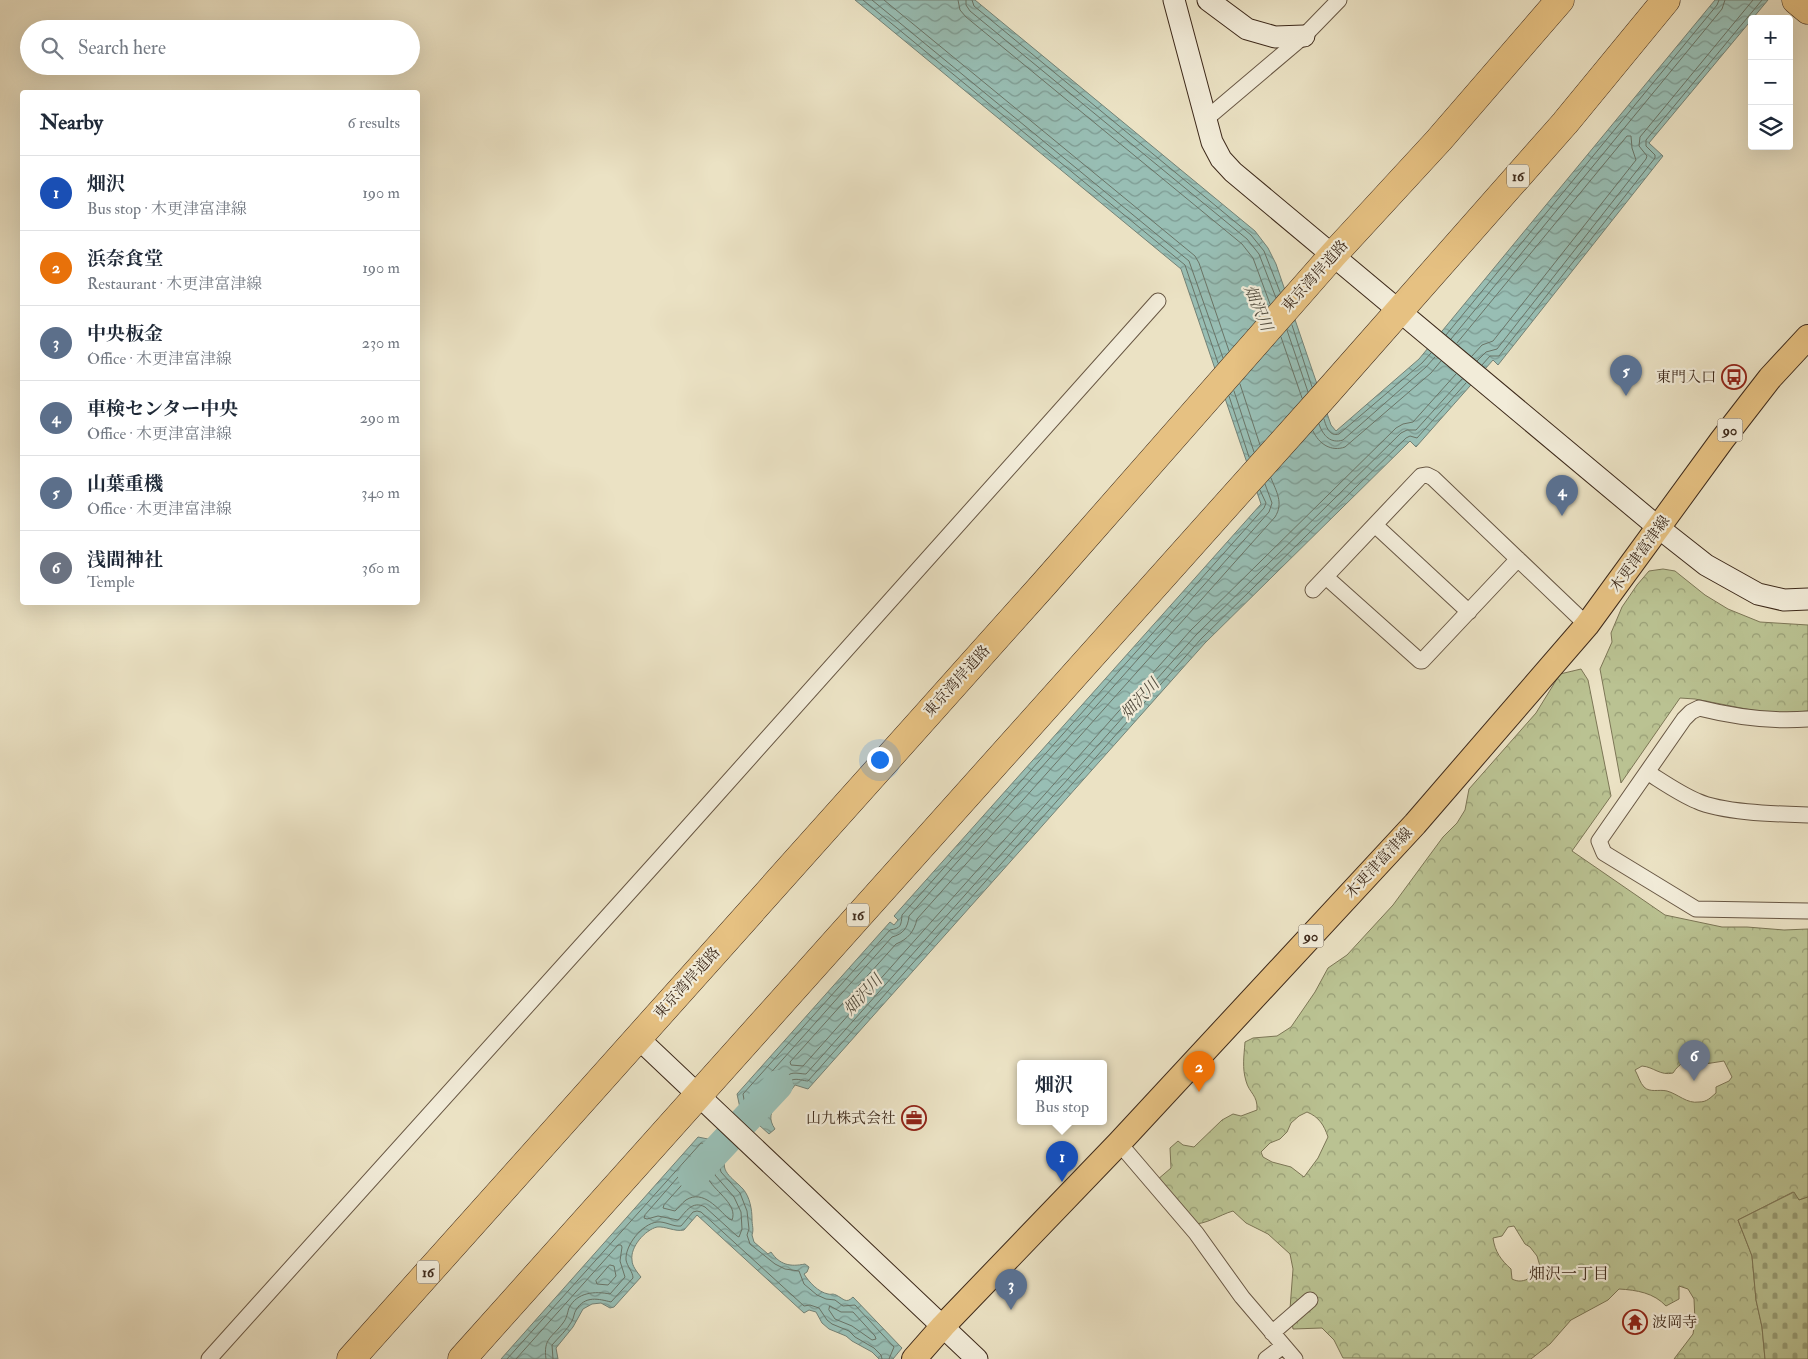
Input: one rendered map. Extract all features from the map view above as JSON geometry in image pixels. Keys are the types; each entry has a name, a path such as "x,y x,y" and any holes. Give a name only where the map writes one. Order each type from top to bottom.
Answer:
{"highway":[{"name":"東京湾岸道路","path":"351,1359 1044,584 1333,255 1439,140 1535,32 1560,0"},
{"name":"16","path":"462,1359 704,1100 1255,472 1565,123 1666,0"},
{"path":"1796,0 1808,10"}],"main road":[{"name":"木更津富津線","path":"916,1357 1119,1143 1415,824 1587,625 1722,440 1764,386 1808,337"}],"street":[{"path":"1174,0 1212,142 1222,159 1233,172 1659,528 1706,565 1758,594 1784,600 1808,598"},
{"path":"1208,0 1247,30 1275,37 1304,36"},
{"path":"1206,119 1304,36 1339,0"},
{"path":"209,1359 656,863 1158,301"},
{"path":"1314,590 1421,476 1427,475 1433,478 1587,625"},
{"path":"1375,525 1469,612"},
{"path":"1326,577 1420,661 1425,660 1518,559"},
{"path":"1808,719 1762,719 1699,708 1691,712 1684,719 1599,841 1604,853 1696,909 1808,911"},
{"path":"1647,772 1698,802 1736,810 1808,815"},
{"path":"638,1038 977,1359"},
{"path":"1119,1143 1196,1234 1242,1296 1295,1359"},
{"path":"1272,1333 1310,1300"},
{"path":"1266,1359 1283,1346"}],"green space":[{"path":"1663,569 1675,571 1705,595 1728,609 1760,622 1808,625 1808,711 1772,714 1695,699 1680,698 1621,783 1600,669 1612,642 1611,633 1622,607 1649,571"},
{"path":"1581,669 1588,680 1611,796 1572,851 1665,915 1722,927 1784,930 1808,929 1808,1197 1799,1200 1793,1192 1738,1220 1752,1256 1756,1300 1762,1327 1765,1359 1674,1359 1693,1334 1695,1321 1694,1299 1688,1289 1679,1286 1679,1299 1666,1306 1656,1298 1645,1293 1619,1289 1608,1300 1571,1320 1550,1344 1531,1359 1343,1358 1334,1340 1322,1328 1293,1329 1290,1309 1293,1269 1290,1254 1268,1234 1246,1223 1233,1211 1207,1221 1191,1224 1157,1180 1171,1168 1170,1148 1178,1141 1183,1145 1194,1147 1222,1120 1233,1114 1241,1116 1257,1110 1255,1097 1247,1085 1245,1076 1245,1042 1253,1038 1277,1036 1291,1027 1315,992 1328,968 1347,955 1393,905 1443,837 1457,823 1465,810 1469,789 1536,713 1560,674","holes":["1701,1058 1705,1064 1724,1061 1732,1077 1729,1081 1716,1087 1716,1093 1702,1102 1690,1102 1667,1091 1646,1089 1635,1070 1642,1066 1668,1074 1673,1073 1685,1062","1307,1112 1315,1116 1323,1125 1328,1137 1318,1158 1304,1177 1291,1167 1272,1162 1263,1157 1261,1152 1270,1143 1280,1139 1287,1132 1291,1123","1514,1226 1525,1244 1537,1256 1542,1273 1524,1281 1512,1279 1511,1269 1499,1255 1493,1238 1502,1236 1508,1227"]},
{"path":"1794,1192 1799,1200 1808,1197 1808,1359 1765,1359 1762,1327 1756,1300 1752,1256 1738,1220"}],"water":[{"path":"855,0 975,0 1255,231 1268,248 1276,264 1331,425 1336,431 1419,359 1715,0 1768,0 1756,15 1748,15 1748,24 1649,143 1663,156 1498,365 1493,360 1416,447 1410,441 1205,643 808,1089 795,1085 776,1105 771,1116 771,1122 775,1129 769,1134 740,1108 737,1094 890,922 894,925 898,920 894,916 1261,504 1181,269"},
{"path":"698,1137 713,1140 729,1154 725,1160 725,1169 743,1189 749,1200 752,1212 752,1235 754,1242 768,1254 771,1252 778,1260 786,1264 805,1264 809,1267 804,1274 817,1289 847,1300 853,1297 902,1348 893,1359 879,1359 872,1352 846,1336 829,1329 822,1323 816,1312 809,1310 804,1313 697,1215 684,1230 657,1227 643,1235 633,1250 632,1255 635,1269 641,1277 614,1307 610,1308 601,1303 592,1304 583,1309 573,1327 556,1348 558,1359 501,1359"}],"waterway":[{"name":"畑沢川","path":"693,1176 778,1085"}],"place":[{"name":"東門入口","path":"1734,377"},
{"name":"山葉重機","path":"1626,396"},
{"name":"車検センター中央","path":"1562,516"},
{"name":"浅間神社","path":"1694,1081"},
{"name":"浜奈食堂","path":"1199,1092"},
{"name":"山九株式会社","path":"914,1118"},
{"name":"畑沢","path":"1062,1182"},
{"name":"中央板金","path":"1011,1310"},
{"name":"波岡寺","path":"1635,1322"}],"district":[{"name":"畑沢一丁目","path":"1569,1274"}]}
